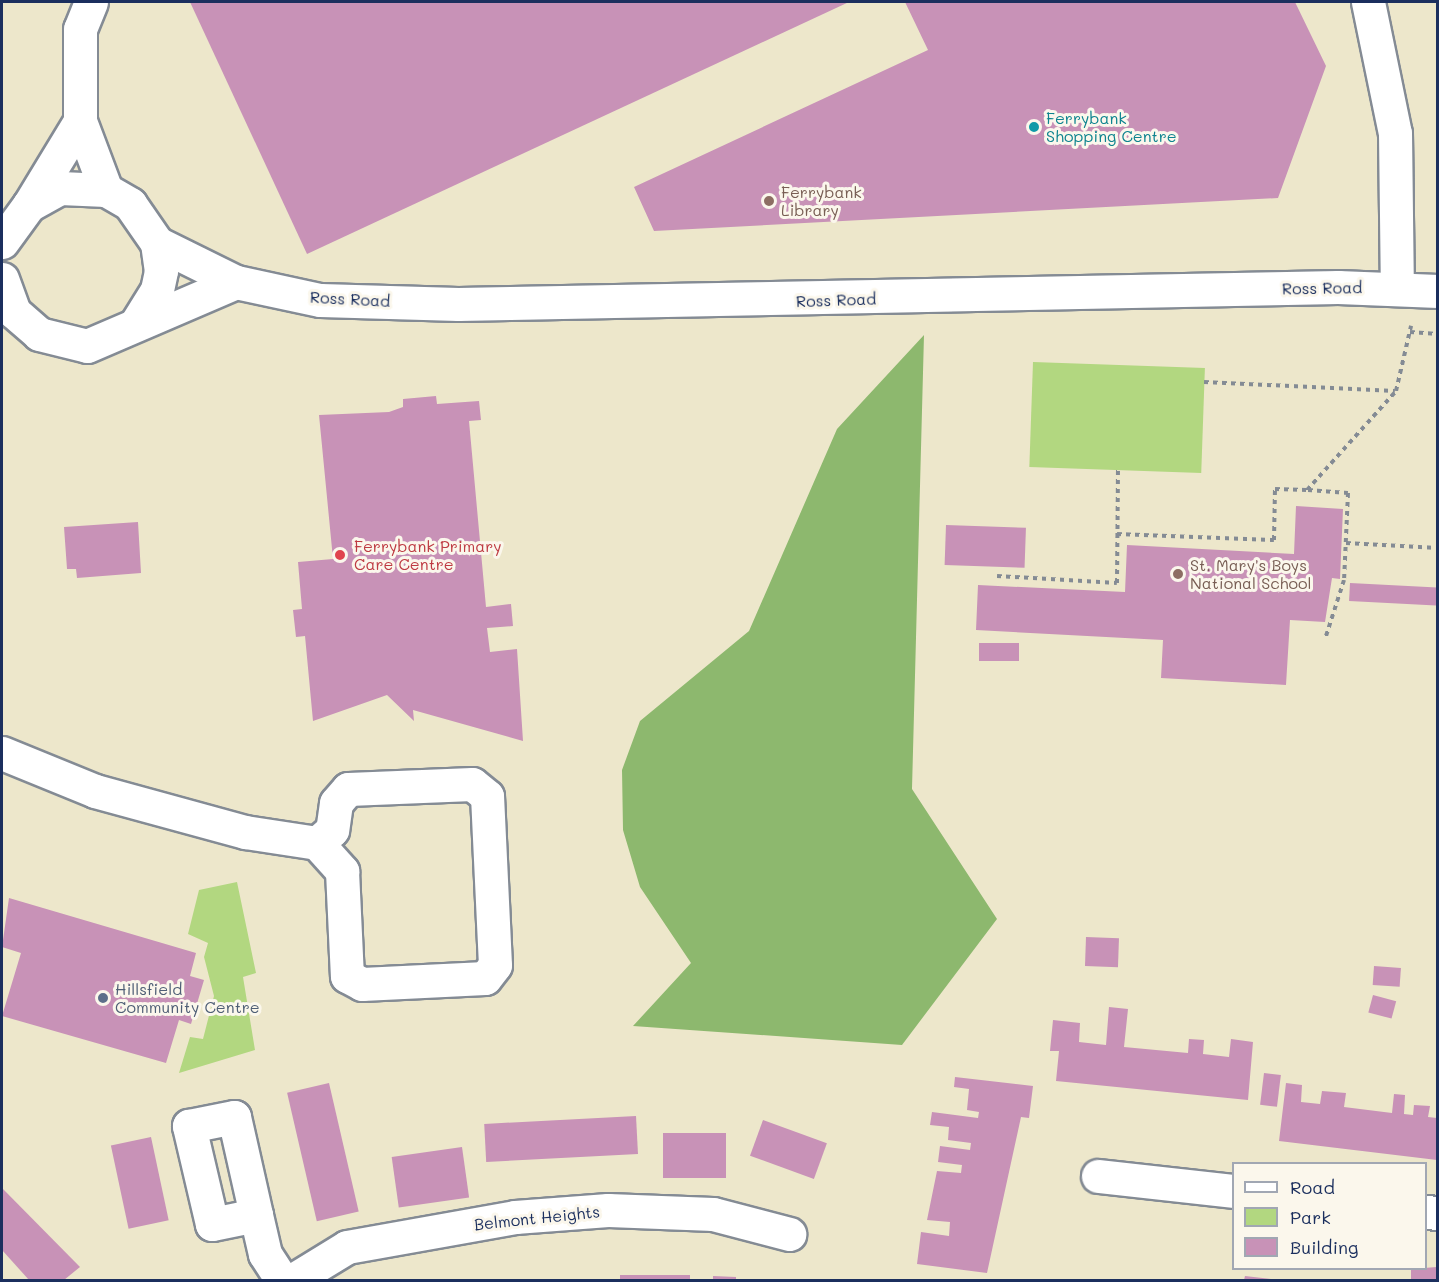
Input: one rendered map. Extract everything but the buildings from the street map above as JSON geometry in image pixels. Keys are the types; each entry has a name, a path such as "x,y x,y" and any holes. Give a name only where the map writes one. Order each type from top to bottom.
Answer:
{"main road":[{"path":"1368,2 1395,133 1416,289"},
{"path":"79,11 80,121 106,190"},
{"path":"3,250 80,121"},
{"path":"28,205 60,188 106,190 141,214 157,243 157,290 136,324"},
{"name":"Ross Road","path":"157,243 236,282 320,300 458,304 1416,289"},
{"path":"2,279 8,312 39,334 59,344 87,346 114,339 136,324 236,282"},
{"path":"2,753 95,790 245,832 317,843 342,870 347,976 362,984 485,978 495,965 488,796 472,783 348,789 336,803 332,830 317,843"},
{"path":"1098,1176 1232,1191"},
{"name":"Belmont Heights","path":"293,1281 346,1247 515,1217 609,1210 713,1214 789,1234"},
{"path":"256,1215 265,1254 282,1281"}],"path":[{"path":"1307,490 1396,391 1410,332 1416,289"},
{"path":"1410,332 1437,334"},
{"path":"1204,382 1396,391"},
{"path":"997,576 1117,583 1118,469"},
{"path":"1117,534 1274,540 1275,489 1348,493 1344,580 1326,636"},
{"path":"1346,543 1437,548"}],"green space":[{"path":"924,335 912,789 997,919 902,1045 633,1026 691,963 640,887 623,830 622,770 640,721 749,631 837,429"},
{"path":"1033,362 1205,368 1201,473 1029,467"},
{"path":"237,882 256,973 243,977 255,1050 179,1073 190,1037 203,1039 214,996 204,957 208,943 188,934 199,890"}],"place":[{"name":"Ferrybank Shopping Centre","path":"1034,127"},
{"name":"Ferrybank Library","path":"769,201"},
{"name":"Ferrybank Primary Care Centre","path":"340,555"},
{"name":"St. Mary's Boys National School","path":"1178,574"},
{"name":"Hillsfield Community Centre","path":"103,998"}]}
